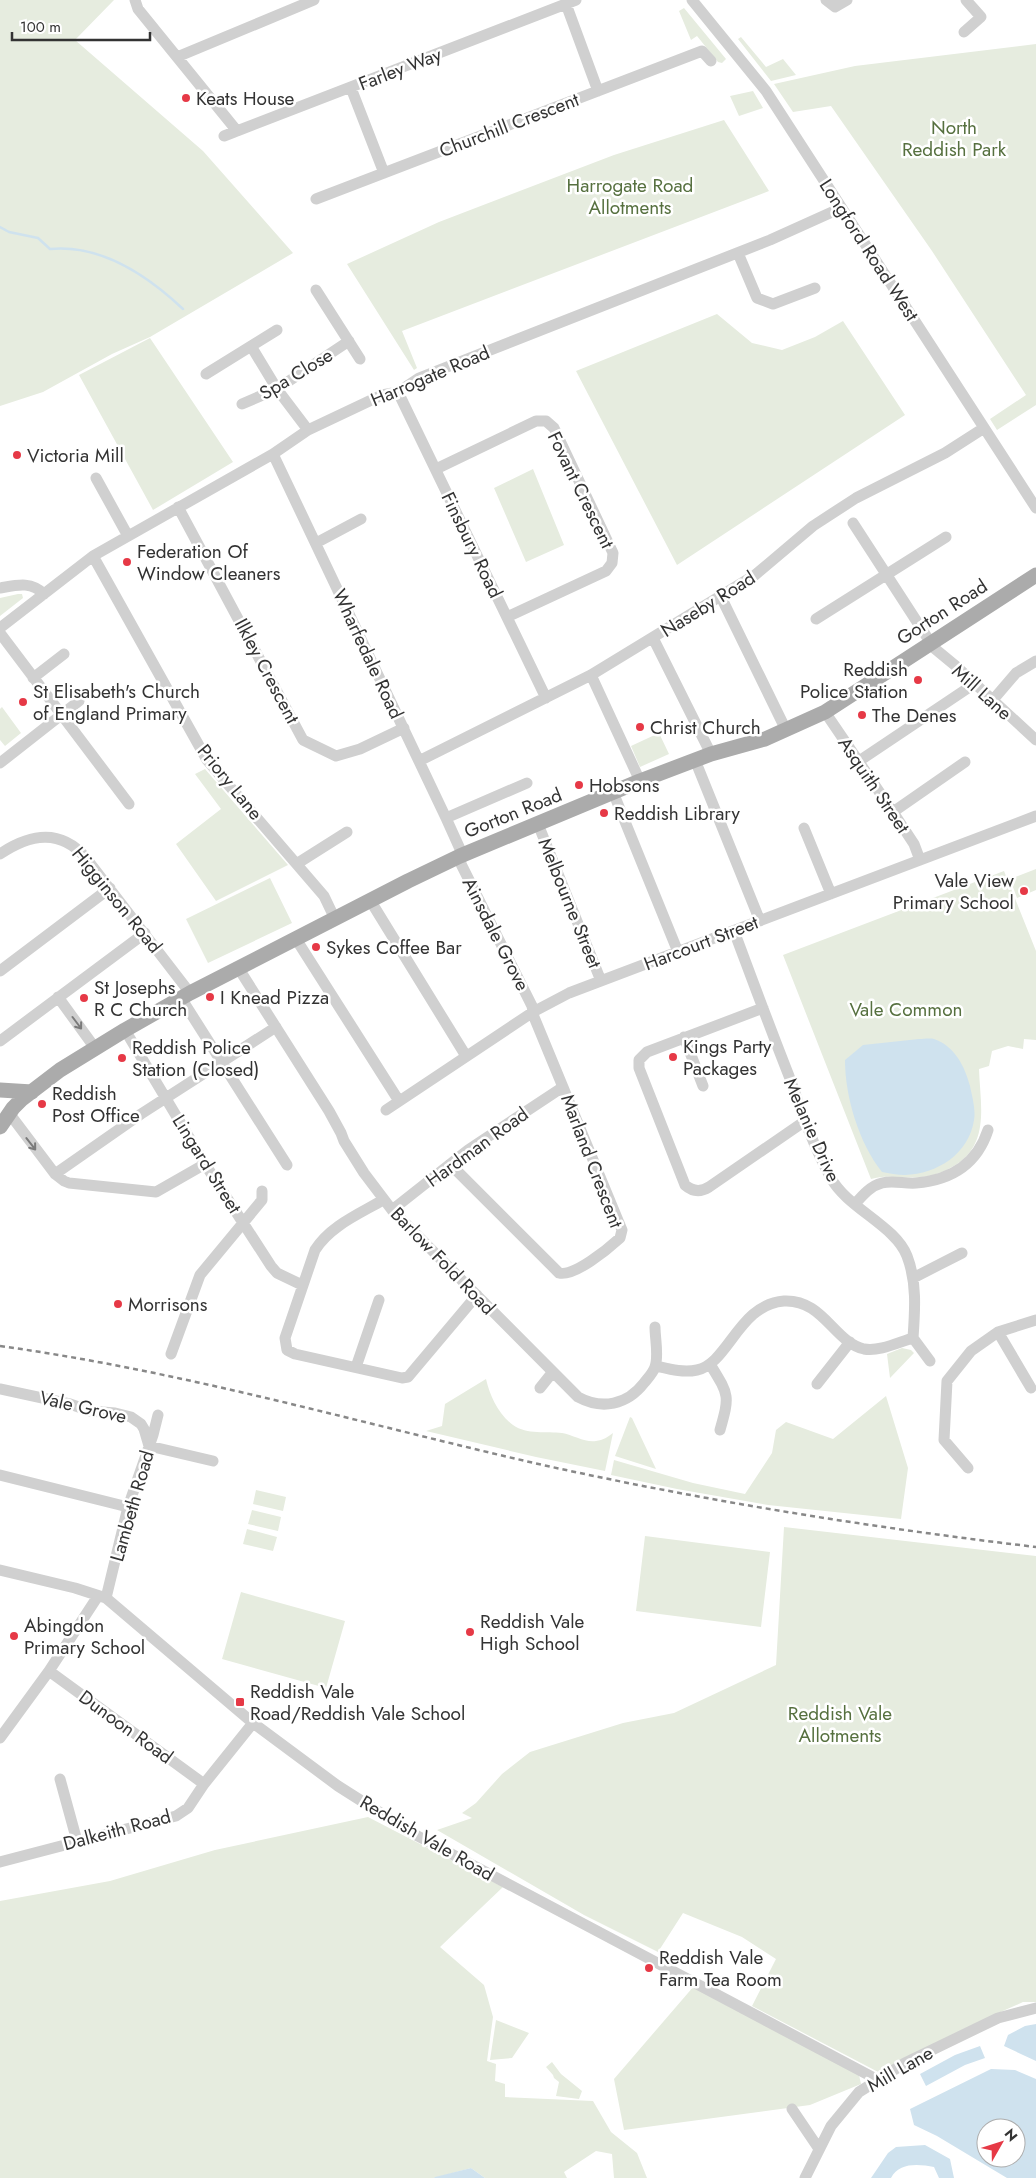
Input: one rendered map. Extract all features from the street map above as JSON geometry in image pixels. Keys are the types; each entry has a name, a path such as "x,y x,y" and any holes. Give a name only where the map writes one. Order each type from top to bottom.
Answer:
{"main road":[{"name":"Gorton Road","path":"6,1114 60,1070 125,1030 370,900 460,856 613,792 711,754 764,739 824,712 1036,575"},
{"path":"0,1090 32,1092"},
{"path":"0,1097 6,1114"}],"street":[{"path":"135,0 138,9 237,131"},
{"path":"177,57 314,0"},
{"name":"Longford Road West","path":"692,0 766,91 1036,508"},
{"path":"826,0 836,6 847,0"},
{"path":"964,32 981,17 966,0"},
{"path":"571,2 598,91"},
{"name":"Farley Way","path":"224,136 571,2"},
{"name":"Churchill Crescent","path":"316,199 598,91 699,46 711,61"},
{"path":"351,88 384,174"},
{"name":"Harrogate Road","path":"0,628 94,556 273,454 308,430 382,395 398,392 419,378 738,253 811,223 841,208"},
{"path":"738,253 757,298 774,304 815,288"},
{"name":"Spa Close","path":"316,290 360,359"},
{"path":"206,374 277,330"},
{"name":"Spa Close","path":"242,404 277,389 350,341"},
{"path":"251,346 277,389 308,430"},
{"name":"Finsbury Road","path":"398,392 546,698"},
{"name":"Fovant Crescent","path":"436,469 536,421 546,421 554,428 613,553 612,563 606,571 506,617"},
{"name":"Naseby Road","path":"419,761 590,676 756,575 828,515 863,494 945,453 984,428"},
{"name":"Wharfedale Road","path":"273,454 446,818 460,849 460,856"},
{"path":"96,478 128,536"},
{"name":"Ilkley Crescent","path":"178,507 282,697 303,740 336,756 360,749 404,728"},
{"path":"316,543 361,519"},
{"name":"Mill Lane","path":"853,523 937,652 957,667 1036,740"},
{"path":"816,619 946,537"},
{"name":"Priory Lane","path":"94,556 207,760 324,896 335,919"},
{"path":"0,588 27,584 36,587 44,594"},
{"path":"721,597 786,730"},
{"path":"0,633 129,804"},
{"path":"944,634 947,650 957,667"},
{"path":"653,638 711,754"},
{"path":"33,678 64,654"},
{"path":"992,700 1016,674 1036,661"},
{"path":"590,676 640,781"},
{"path":"859,761 974,684"},
{"path":"0,763 79,701"},
{"name":"Asquith Street","path":"824,712 914,844 920,860"},
{"path":"695,760 760,921"},
{"path":"893,812 966,762"},
{"path":"446,818 527,783"},
{"path":"613,792 678,952"},
{"name":"Harcourt Street","path":"386,1110 534,1012 569,994 1036,816"},
{"name":"Melbourne Street","path":"538,824 601,981"},
{"path":"804,828 831,894"},
{"path":"298,864 347,832"},
{"name":"Higginson Road","path":"0,854 27,840 42,837 64,840 81,852 145,933 186,996 221,1062 287,1165"},
{"name":"Ainsdale Grove","path":"460,856 461,864 534,1012"},
{"path":"0,970 110,888"},
{"path":"370,900 466,1056"},
{"name":"Melanie Drive","path":"734,931 805,1121 831,1179 841,1193 890,1233 907,1254 914,1278 916,1306 913,1338"},
{"path":"0,1041 145,933"},
{"path":"296,939 399,1101"},
{"name":"Barlow Fold Road","path":"239,969 329,1111 342,1133 344,1141 383,1200 552,1373 578,1397 588,1402 603,1405 626,1400 641,1387 656,1366"},
{"path":"58,997 95,1048"},
{"path":"763,1008 647,1052 640,1058 639,1068 673,1156 688,1187 695,1190 705,1190 805,1121"},
{"name":"Marland Crescent","path":"450,1164 559,1273 566,1275 575,1271 620,1238 622,1230 534,1012"},
{"path":"55,1174 166,1098 276,1027"},
{"name":"Lingard Street","path":"125,1030 205,1164 271,1266 277,1273 302,1285"},
{"path":"684,1037 703,1086"},
{"name":"Hardman Road","path":"392,1210 450,1164 563,1087"},
{"path":"6,1114 55,1174 64,1181 156,1192 205,1164"},
{"path":"855,1204 865,1193 882,1183 933,1181 951,1175 977,1154 988,1130"},
{"path":"171,1354 200,1275 262,1200 262,1191"},
{"path":"383,1200 331,1231 321,1240 315,1250 302,1285 285,1338 287,1350 295,1354 402,1378 408,1377 477,1295"},
{"path":"914,1278 962,1253"},
{"path":"356,1367 379,1300"},
{"path":"655,1327 656,1366 674,1371 699,1370 710,1364 744,1321 765,1307 777,1302 803,1304 814,1310 850,1342 865,1349 884,1347 913,1338 930,1361"},
{"path":"968,1468 944,1440 947,1381 971,1352 998,1332 1036,1320"},
{"path":"998,1332 1032,1388"},
{"path":"817,1384 850,1342"},
{"path":"710,1364 726,1390 726,1408 720,1430"},
{"path":"539,1389 552,1373"},
{"name":"Vale Grove","path":"0,1389 70,1404 90,1411 115,1413 131,1417 141,1424 149,1446"},
{"name":"Lambeth Road","path":"102,1597 128,1507 158,1415"},
{"path":"149,1446 212,1461"},
{"path":"0,1475 128,1507"},
{"name":"Reddish Vale Road","path":"0,1570 75,1588 102,1597 253,1723 338,1786 412,1833 878,2080"},
{"path":"0,1738 102,1597"},
{"name":"Dunoon Road","path":"48,1671 204,1784"},
{"name":"Dalkeith Road","path":"0,1862 176,1816 188,1808 204,1784 253,1723"},
{"path":"60,1778 78,1841"},
{"name":"Mill Lane","path":"806,2178 831,2126 859,2092 906,2063 998,2018 1036,2008"},
{"path":"792,2109 819,2149"}],"green space":[{"path":"0,0 114,0 75,40 203,151 293,253 150,337 112,354 43,392 0,406"},
{"path":"684,8 726,59 722,63 718,62 697,36 691,40 679,11"},
{"path":"741,37 766,67 783,59 796,75 771,81 738,39"},
{"name":"North Reddish Park","path":"1036,44 1036,405 997,430 990,419 1026,395 932,251 831,106 793,112 774,84 855,66"},
{"path":"753,91 763,108 739,116 730,96"},
{"name":"Harrogate Road Allotments","path":"724,120 769,191 402,331 417,368 414,370 347,264 439,222 614,155"},
{"path":"717,314 752,343 782,350 815,337 843,321 905,415 677,565 576,371"},
{"path":"150,338 233,462 153,510 79,375"},
{"path":"533,469 564,545 526,562 494,488"},
{"path":"22,594 23,598 0,616 0,598"},
{"path":"2,707 21,733 5,746 0,740 0,709"},
{"path":"659,733 669,754 640,767 631,746"},
{"path":"205,769 288,865 216,901 176,844 221,809 195,774"},
{"path":"1036,869 1036,890 1017,898 1010,879"},
{"name":"Vale Common","path":"1004,871 1036,951 1036,1040 1024,1039 1023,1049 1008,1046 992,1051 989,1066 979,1069 981,1121 979,1133 967,1155 957,1164 940,1173 926,1176 871,1179 783,955"},
{"path":"270,878 292,923 208,963 186,919"},
{"path":"902,1348 911,1350 914,1353 890,1378 887,1354"},
{"path":"486,1379 492,1398 503,1416 519,1428 531,1431 562,1433 592,1441 599,1441 613,1433 605,1471 426,1431 442,1426 445,1404"},
{"path":"886,1396 908,1468 901,1519 768,1505 611,1475 614,1460 693,1483 745,1494 772,1453 776,1430 786,1422 833,1439"},
{"path":"630,1417 632,1418 656,1469 615,1456"},
{"path":"256,1490 286,1497 283,1511 253,1504"},
{"path":"252,1510 281,1517 278,1531 248,1524"},
{"name":"Reddish Vale Allotments","path":"784,1527 1036,1556 1036,2002 1023,2002 985,2019 882,2074 752,2006 776,1959 742,1937 683,1913 658,1952 584,1915 437,1830 472,1818 462,1813 476,1803 502,1774 530,1752 623,1723 674,1713 776,1665"},
{"path":"247,1529 277,1537 273,1551 243,1544"},
{"path":"645,1536 770,1552 761,1627 636,1611"},
{"path":"241,1592 345,1621 326,1688 222,1659"},
{"path":"368,1817 503,1887 440,1947 484,1985 493,2017 487,2061 496,2064 495,2081 505,2084 505,2097 593,2101 611,2132 637,2153 647,2178 614,2178 612,2154 596,2151 564,2172 567,2178 485,2178 471,2168 434,2178 0,2178 0,1901 110,1881 215,1850"},
{"path":"694,1986 859,2075 861,2084 810,2105 624,2130 614,2079"},
{"path":"496,2020 529,2033 512,2058 490,2060"},
{"path":"552,2062 561,2074 582,2091 579,2099 556,2096 559,2082 546,2067"}],"water":[{"path":"932,1039 941,1042 953,1052 962,1065 970,1086 974,1107 974,1120 971,1132 966,1143 950,1160 929,1171 905,1175 882,1172 860,1134 855,1119 848,1089 845,1060 863,1045"},
{"path":"1036,2024 1036,2061 1004,2046 1008,2035 1025,2026"},
{"path":"980,2046 985,2058 965,2065 926,2086 920,2074 955,2055"},
{"path":"991,2069 1015,2070 1036,2079 1036,2178 1007,2178 990,2168 1026,2168 1026,2118 976,2118 976,2159 937,2136 914,2125 910,2109"},
{"path":"925,2145 950,2159 954,2178 939,2178 934,2167 910,2165 899,2169 891,2178 871,2178 888,2153 896,2147"},
{"path":"471,2168 485,2178 434,2178 435,2177"}],"waterway":[{"path":"0,227 9,232 38,238 50,249 87,251 122,264 169,296 183,309"}],"railway":[{"path":"0,1346 135,1369 202,1383 534,1463 658,1489 909,1531 1036,1547"}],"place":[{"name":"Keats House","path":"186,98"},
{"name":"Victoria Mill","path":"17,455"},
{"name":"Federation Of Window Cleaners","path":"127,562"},
{"name":"Reddish Police Station","path":"918,680"},
{"name":"St Elisabeth's Church of England Primary","path":"23,702"},
{"name":"The Denes","path":"862,715"},
{"name":"Christ Church","path":"640,727"},
{"name":"Hobsons","path":"579,785"},
{"name":"Reddish Library","path":"604,813"},
{"name":"Vale View Primary School","path":"1024,891"},
{"name":"Sykes Coffee Bar","path":"316,947"},
{"name":"I Knead Pizza","path":"210,997"},
{"name":"St Josephs R C Church","path":"84,998"},
{"name":"Kings Party Packages","path":"673,1057"},
{"name":"Reddish Police Station (Closed)","path":"122,1058"},
{"name":"Reddish Post Office","path":"42,1104"},
{"name":"Morrisons","path":"118,1304"},
{"name":"Reddish Vale High School","path":"470,1632"},
{"name":"Abingdon Primary School","path":"14,1636"},
{"name":"Reddish Vale Road/Reddish Vale School","path":"240,1702"},
{"name":"Reddish Vale Farm Tea Room","path":"649,1968"}]}
